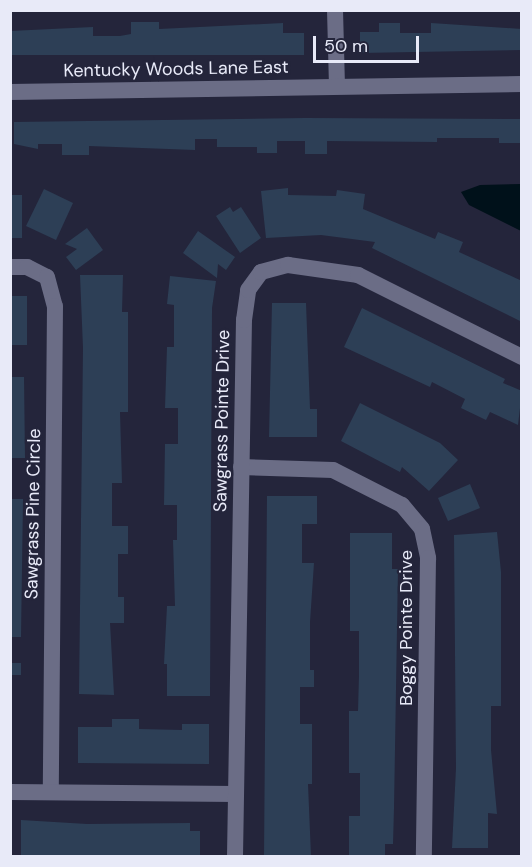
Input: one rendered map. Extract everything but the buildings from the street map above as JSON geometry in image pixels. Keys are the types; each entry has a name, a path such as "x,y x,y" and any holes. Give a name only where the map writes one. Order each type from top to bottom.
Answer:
{"street":[{"path":"335,10 337,86"},
{"name":"Kentucky Woods Lane East","path":"10,92 522,84"},
{"name":"Sawgrass Pointe Drive","path":"235,856 244,320 248,290 261,272 288,265 358,274 522,357"},
{"name":"Sawgrass Pine Circle","path":"10,267 27,267 47,277 55,306 51,792"},
{"name":"Boggy Pointe Drive","path":"241,467 333,470 402,505 422,529 428,558 424,856"},
{"path":"10,792 236,794"}],"water":[{"path":"521,184 521,231 469,205 461,192 480,185"}]}
